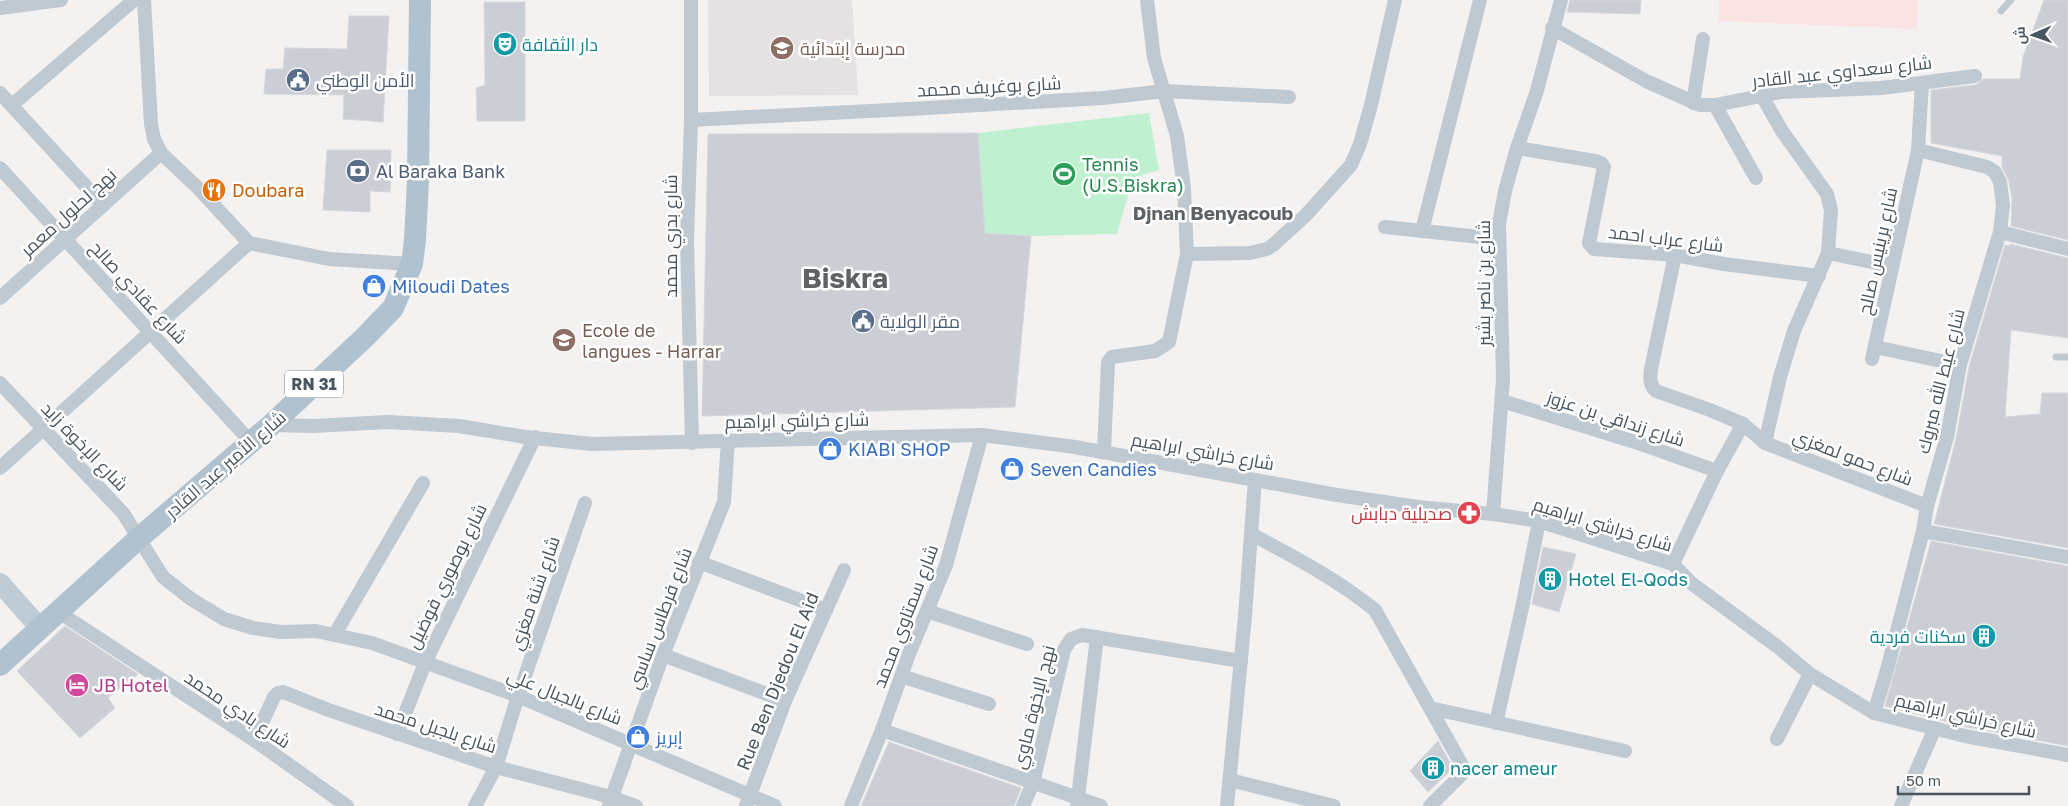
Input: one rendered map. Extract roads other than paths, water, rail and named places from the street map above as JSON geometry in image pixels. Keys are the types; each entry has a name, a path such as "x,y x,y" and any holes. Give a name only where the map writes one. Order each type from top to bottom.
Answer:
{"main road":[{"name":"شارع الأمير عبد القادر","path":"5,658 139,538 250,441 271,425 365,337 393,308 412,264 415,240 418,181 420,0"},
{"path":"0,584 40,628"}],"street":[{"path":"0,8 61,0"},
{"path":"12,104 134,0"},
{"path":"144,0 151,124 154,139 161,153 198,188 249,243 329,259 412,264"},
{"name":"شارع بدري محمد","path":"691,0 691,120 687,240 692,443"},
{"path":"1104,452 1108,362 1112,357 1155,351 1169,342 1187,254 1184,188 1177,136 1154,58 1147,0"},
{"path":"1187,254 1250,253 1267,249 1306,215 1351,165 1360,144 1371,104 1395,0"},
{"path":"1422,232 1480,0"},
{"name":"شارع بن ناصر بشير","path":"1493,514 1502,401 1504,278 1499,224 1505,191 1517,148 1536,94 1552,28 1561,0"},
{"name":"شارع سعداوي عبد القادر","path":"1552,28 1646,81 1693,103 1714,106 1781,92 1847,91 1975,76"},
{"path":"1693,103 1703,39"},
{"path":"1918,150 1922,83"},
{"name":"شارع بوغريف محمد","path":"691,120 1103,98 1164,91 1289,97"},
{"path":"0,93 104,205"},
{"path":"1762,96 1782,131 1827,194 1831,210 1828,253 1794,331 1780,377 1765,443"},
{"path":"1714,106 1756,178"},
{"name":"شارع عراب احمد","path":"1517,148 1601,163 1604,167 1589,243 1594,249 1675,255 1724,264 1819,276"},
{"name":"شارع عيط الله مبروك","path":"1874,713 1888,670 1923,531 1927,506 1947,436 1960,365 2000,232 2003,205 2000,182 1995,172 1987,167 1918,150"},
{"name":"شارع برينيس صالح","path":"1918,150 1891,266 1874,353 1960,365"},
{"name":"نهج لحلول معمر","path":"0,298 161,153"},
{"name":"شارع عقادي صالح","path":"0,168 250,441"},
{"path":"1385,227 1499,239"},
{"path":"2000,232 2068,249"},
{"path":"0,468 249,243"},
{"path":"1828,253 1891,266"},
{"name":"شارع حمو لمغزي","path":"1675,255 1651,369 1650,382 1656,391 1743,424 1765,443 1927,506"},
{"name":"شارع الإخوة زايد","path":"0,383 123,513 163,577 191,598 224,619 254,628 281,632 316,631 335,634"},
{"name":"شارع زنداقي بن عزوز","path":"1502,401 1635,442 1717,471"},
{"name":"شارع خراشي ابراهيم","path":"271,425 313,426 388,422 459,426 592,444 692,443 728,440 982,434 1104,452 1255,480 1418,507 1539,520 1673,564 1691,583 1778,647 1810,674 1874,713 2011,746 2068,755"},
{"path":"1673,564 1717,471 1743,424"},
{"name":"شارع سمتاوي محمد","path":"851,806 882,730 926,611 946,565 982,434"},
{"name":"شارع بوصوري فوضيل","path":"397,734 425,663 535,437"},
{"name":"شارع فرطاس ساسي","path":"610,801 663,655 724,502 728,440"},
{"path":"1227,806 1241,661 1255,480"},
{"path":"335,634 423,483"},
{"name":"شارع شنة مغزي","path":"475,806 496,767 518,696 585,503"},
{"path":"1496,723 1522,608 1539,520"},
{"path":"1923,531 2068,556"},
{"path":"1251,534 1327,576 1357,595 1375,610 1457,755 1463,771 1430,806"},
{"path":"700,562 826,610"},
{"name":"Rue Ben Djedou El Aid","path":"748,801 786,701 844,570"},
{"name":"شارع بادي محمد","path":"57,611 254,740 347,806"},
{"path":"926,611 1027,644"},
{"name":"شارع بالجبال علي","path":"335,634 372,642 518,696 631,744 748,801 775,806"},
{"name":"نهج الإخوة ماوي","path":"1024,806 1033,783 1067,643 1076,636 1082,634 1241,661"},
{"path":"1078,802 1097,637"},
{"path":"663,655 786,701"},
{"path":"1776,739 1810,674"},
{"path":"901,676 989,704"},
{"name":"شارع بلجبل محمد","path":"254,740 274,698 278,693 283,692 326,709 496,767 610,801 636,806"},
{"path":"1430,708 1624,750"},
{"path":"1901,806 1935,728"},
{"path":"882,730 1033,783 1078,802 1101,806"},
{"path":"1230,780 1334,806"}],"lane":[{"path":"2001,11 2011,0"},
{"path":"2056,357 2068,357"}],"place":[{"name":"دار الثقافة","path":"505,44"},
{"name":"مدرسة إبتدائية","path":"782,48"},
{"name":"الأمن الوطني","path":"298,80"},
{"name":"Al Baraka Bank","path":"358,171"},
{"name":"Tennis (U.S.Biskra)","path":"1064,174"},
{"name":"Doubara","path":"214,190"},
{"name":"Miloudi Dates","path":"374,286"},
{"name":"مقر الولاية","path":"863,321"},
{"name":"Ecole de langues - Harrar","path":"564,340"},
{"name":"KIABI SHOP","path":"830,449"},
{"name":"Seven Candies","path":"1012,469"},
{"name":"صديلية دبابش","path":"1469,513"},
{"name":"Hotel El-Qods","path":"1550,579"},
{"name":"سكنات فردية","path":"1984,636"},
{"name":"JB Hotel","path":"77,685"},
{"name":"إبريز","path":"638,737"},
{"name":"nacer ameur","path":"1433,768"}],"district":[{"name":"Djnan Benyacoub","path":"1213,212"},
{"name":"Biskra","path":"845,277"}]}
